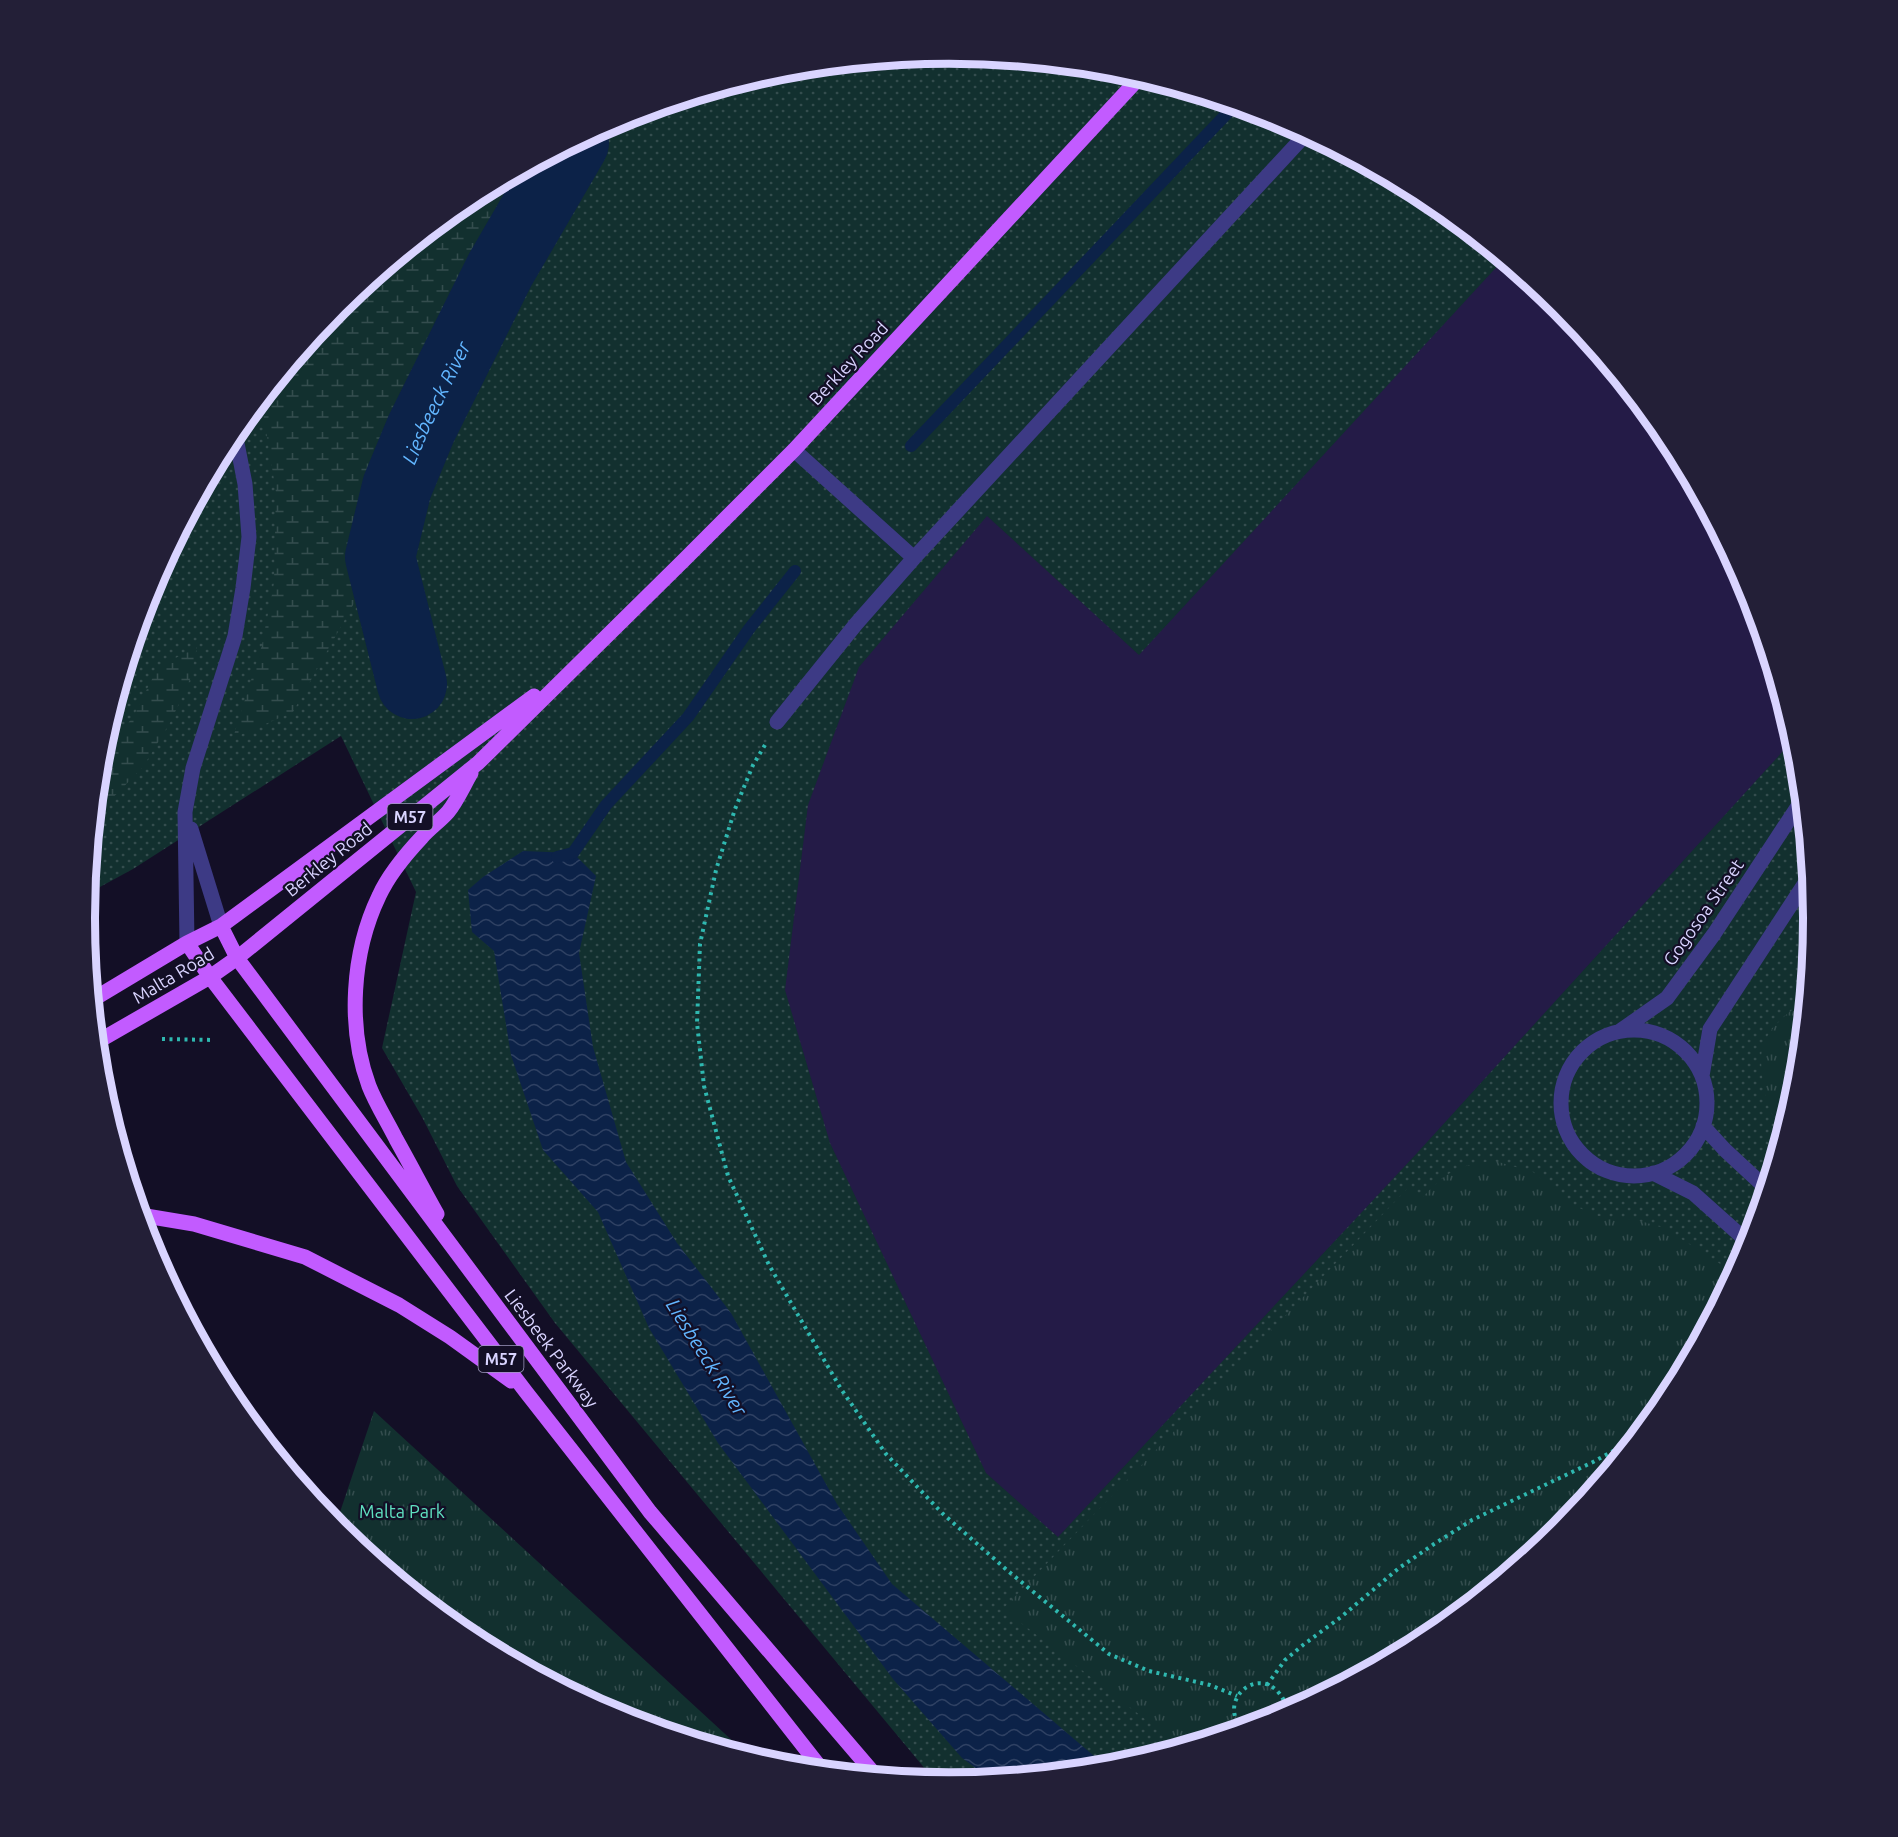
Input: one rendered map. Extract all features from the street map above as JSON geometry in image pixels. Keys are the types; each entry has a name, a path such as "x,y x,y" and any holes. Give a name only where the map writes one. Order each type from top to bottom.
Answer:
{"main road":[{"name":"Berkley Road","path":"237,958 478,763 794,450 1133,85"},
{"name":"Berkley Road","path":"220,926 574,667"},
{"path":"463,1262 381,1112 369,1085 361,1056 355,1001 357,966 379,895 398,865 422,836 449,810 478,763"},
{"name":"Malta Road","path":"99,996 186,943 220,926"},
{"name":"Liesbeek Parkway","path":"220,926 237,958 651,1512 870,1768"},
{"name":"M57","path":"186,943 526,1392 815,1761"},
{"name":"Malta Road","path":"103,1038 210,977 237,958"},
{"path":"149,1217 194,1224 305,1257 399,1305 450,1337 526,1392"}],"street":[{"path":"777,723 856,624 914,558 1300,141"},
{"path":"186,943 185,812 193,768 235,636 249,537 245,484 238,446"},
{"path":"794,450 914,558"},
{"name":"Gogosoa Street","path":"1620,1031 1667,998 1714,934 1796,809"},
{"path":"185,812 220,926"},
{"path":"1702,1076 1710,1029 1802,888"},
{"path":"1645,1030 1669,1039 1689,1054 1702,1076 1707,1101 1703,1126 1691,1148 1674,1164 1653,1173 1630,1176 1608,1172 1587,1160 1572,1143 1563,1122 1560,1099 1565,1076 1577,1057 1596,1040 1620,1031 1645,1030"},
{"path":"1703,1126 1761,1183"},
{"path":"1653,1173 1693,1193 1741,1236"}],"path":[{"path":"777,723 753,765 735,809 716,870 700,944 697,1023 704,1086 728,1176 769,1265 841,1389 886,1454 942,1513 1109,1654 1149,1671 1210,1685 1238,1696"},
{"path":"162,1039 214,1040"},
{"path":"1268,1685 1285,1660 1399,1568 1434,1544 1472,1520 1619,1448"},
{"path":"1237,1722 1234,1704 1243,1690 1250,1685 1259,1683 1268,1685 1281,1695 1285,1703"}],"green space":[{"path":"949,64 1005,66 1116,81 1170,94 1224,110 1327,153 1423,208 1469,241 1512,276 1591,355 1708,528 1738,592 1758,644 1787,752 1796,807 1803,918 1801,974 1796,1030 1787,1085 1774,1140 1758,1193 1715,1296 1689,1346 1627,1438 1591,1482 1512,1561 1423,1629 1376,1658 1327,1684 1224,1727 1116,1756 1060,1765 1005,1771 927,1772 555,1323 457,1186 422,1117 382,1048 416,892 341,736 133,869 96,889 102,807 111,752 140,644 160,592 209,491 271,399 307,355 386,276 475,208 522,179 571,153 674,110 782,81 838,72 893,66"},
{"path":"567,155 500,270 421,429 397,487 380,557 293,712 233,738 262,645 274,583 276,492 263,411 307,355 386,276 429,241 475,208"},
{"path":"197,647 190,679 171,721 143,767 102,809 114,741 133,717 158,667"},
{"path":"1798,1007 1787,1085 1778,1123 1768,1104 1764,1087 1762,1052 1766,1039 1775,1026"},
{"path":"1495,1161 1533,1172 1575,1206 1598,1216 1637,1220 1664,1228 1727,1270 1715,1296 1689,1346 1627,1438 1591,1482 1512,1561 1423,1629 1376,1658 1276,1707 1224,1727 1174,1742 1003,1609 1409,1187 1422,1198 1446,1176 1472,1164"},
{"name":"Malta Park","path":"374,1411 737,1745 674,1727 622,1707 522,1658 475,1629 429,1596 386,1561 339,1516"}],"water":[{"path":"523,851 573,853 596,876 579,953 593,1047 626,1162 677,1243 731,1313 837,1504 892,1584 1098,1759 1005,1771 981,1771 962,1758 893,1679 718,1443 649,1328 598,1212 543,1150 511,1055 494,951 472,932 468,890 483,877"}],"building":[{"path":"1498,265 1553,315 1591,355 1627,399 1689,492 1715,541 1758,644 1786,748 1418,1152 1058,1537 986,1473 830,1143 785,990 808,805 859,667 987,516 1139,655"}],"waterway":[{"path":"911,446 1229,112"},
{"name":"Liesbeeck River","path":"412,684 380,557 397,487 421,429 500,270 567,155"},
{"path":"557,857 573,853 606,805 688,717 749,629 795,571"}]}
